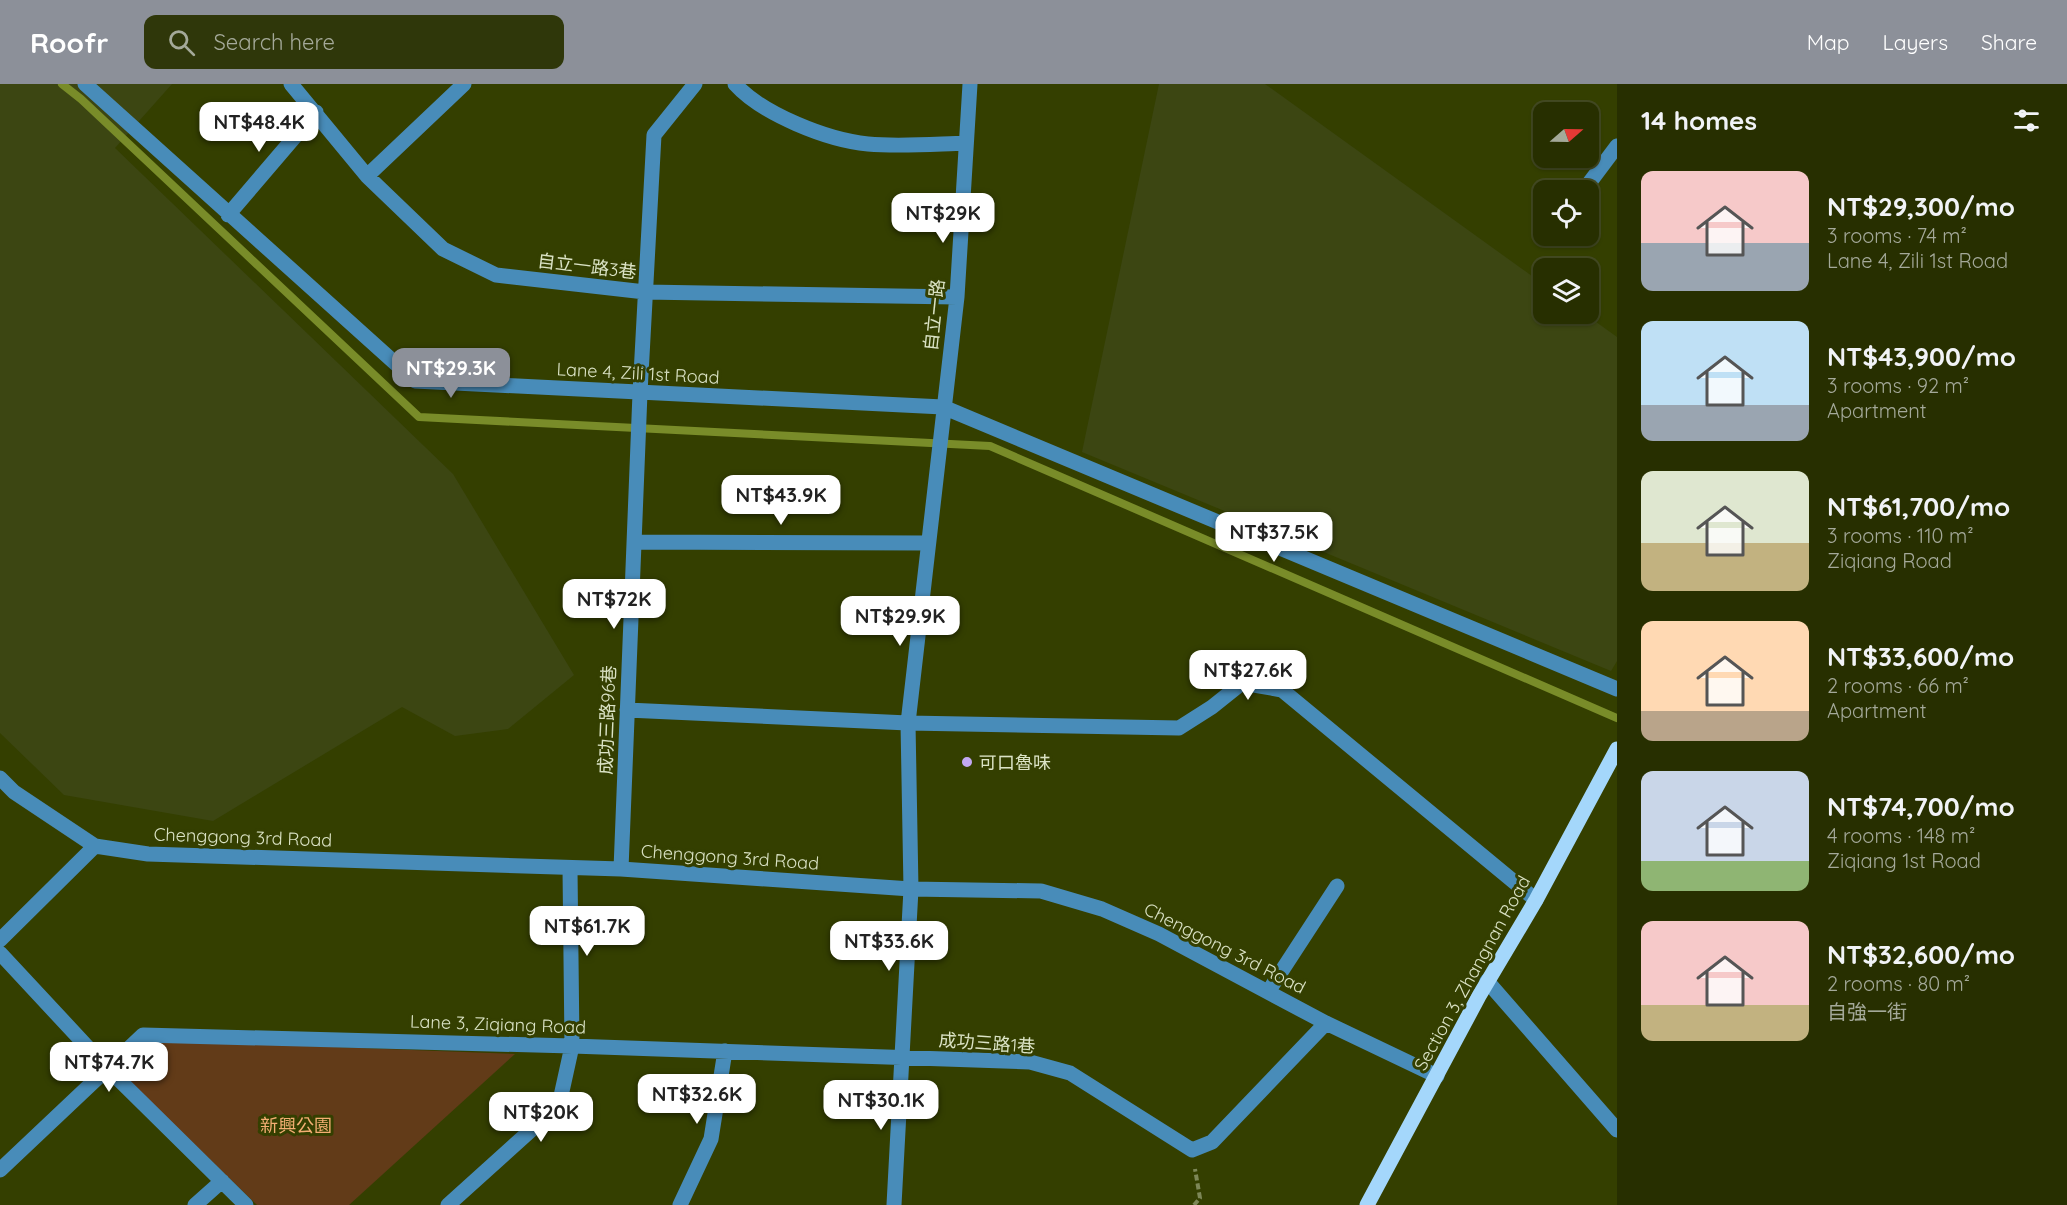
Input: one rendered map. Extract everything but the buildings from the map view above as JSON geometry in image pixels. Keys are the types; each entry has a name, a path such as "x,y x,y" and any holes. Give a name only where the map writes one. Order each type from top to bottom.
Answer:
{"main road":[{"name":"Section 3, Zhangnan Road","path":"1367,1205 1487,981 1536,900 1615,757"}],"street":[{"name":"Lane 4, Zili 1st Road","path":"86,84 228,215 415,381 943,407"},
{"name":"自立一路3巷","path":"291,84 367,176 443,249 496,275 645,292 957,297"},
{"path":"367,176 464,84"},
{"name":"成功三路96巷","path":"621,869 639,393 654,135 695,84"},
{"path":"735,84 742,92 795,125 867,144 966,143"},
{"name":"自立一路","path":"894,1205 900,1057 911,889 908,723 957,297 970,84"},
{"path":"228,215 316,112"},
{"path":"1592,180 1617,146"},
{"path":"943,407 1617,689"},
{"path":"634,542 928,543"},
{"path":"627,710 908,723 1179,728 1212,707 1242,683 1282,690 1536,900"},
{"name":"Chenggong 3rd Road","path":"0,778 14,792 94,846 148,854 621,869 911,889 1041,891 1102,909 1159,934 1326,1023 1437,1076"},
{"path":"0,940 94,846"},
{"path":"448,1205 559,1105 572,1046 570,869"},
{"path":"1268,992 1337,886"},
{"path":"0,953 106,1067 246,1205"},
{"path":"1487,981 1617,1130"},
{"path":"1192,1150 1212,1142 1326,1023"},
{"name":"Lane 3, Ziqiang Road","path":"0,1170 106,1067 143,1035 900,1057"},
{"path":"680,1205 711,1139 725,1051"},
{"name":"成功三路1巷","path":"900,1057 1030,1062 1070,1073 1192,1150"},
{"path":"195,1205 222,1181"}],"path":[{"path":"1192,1150 1200,1198 1194,1205"}],"shaded area":[{"path":"0,84 172,84 115,148 453,474 574,675 508,729 455,736 402,707 213,821 64,795 0,733"},
{"path":"1159,84 1265,84 1533,277 1533,324 1599,324 1617,337 1617,661 1611,671 1082,452"}],"green space":[{"name":"新興公園","path":"146,1040 515,1054 349,1205 257,1205 115,1068"}],"waterway":[{"path":"62,84 81,99 419,417 990,446 1617,718"}],"place":[{"name":"可口魯味","path":"967,762"}]}
